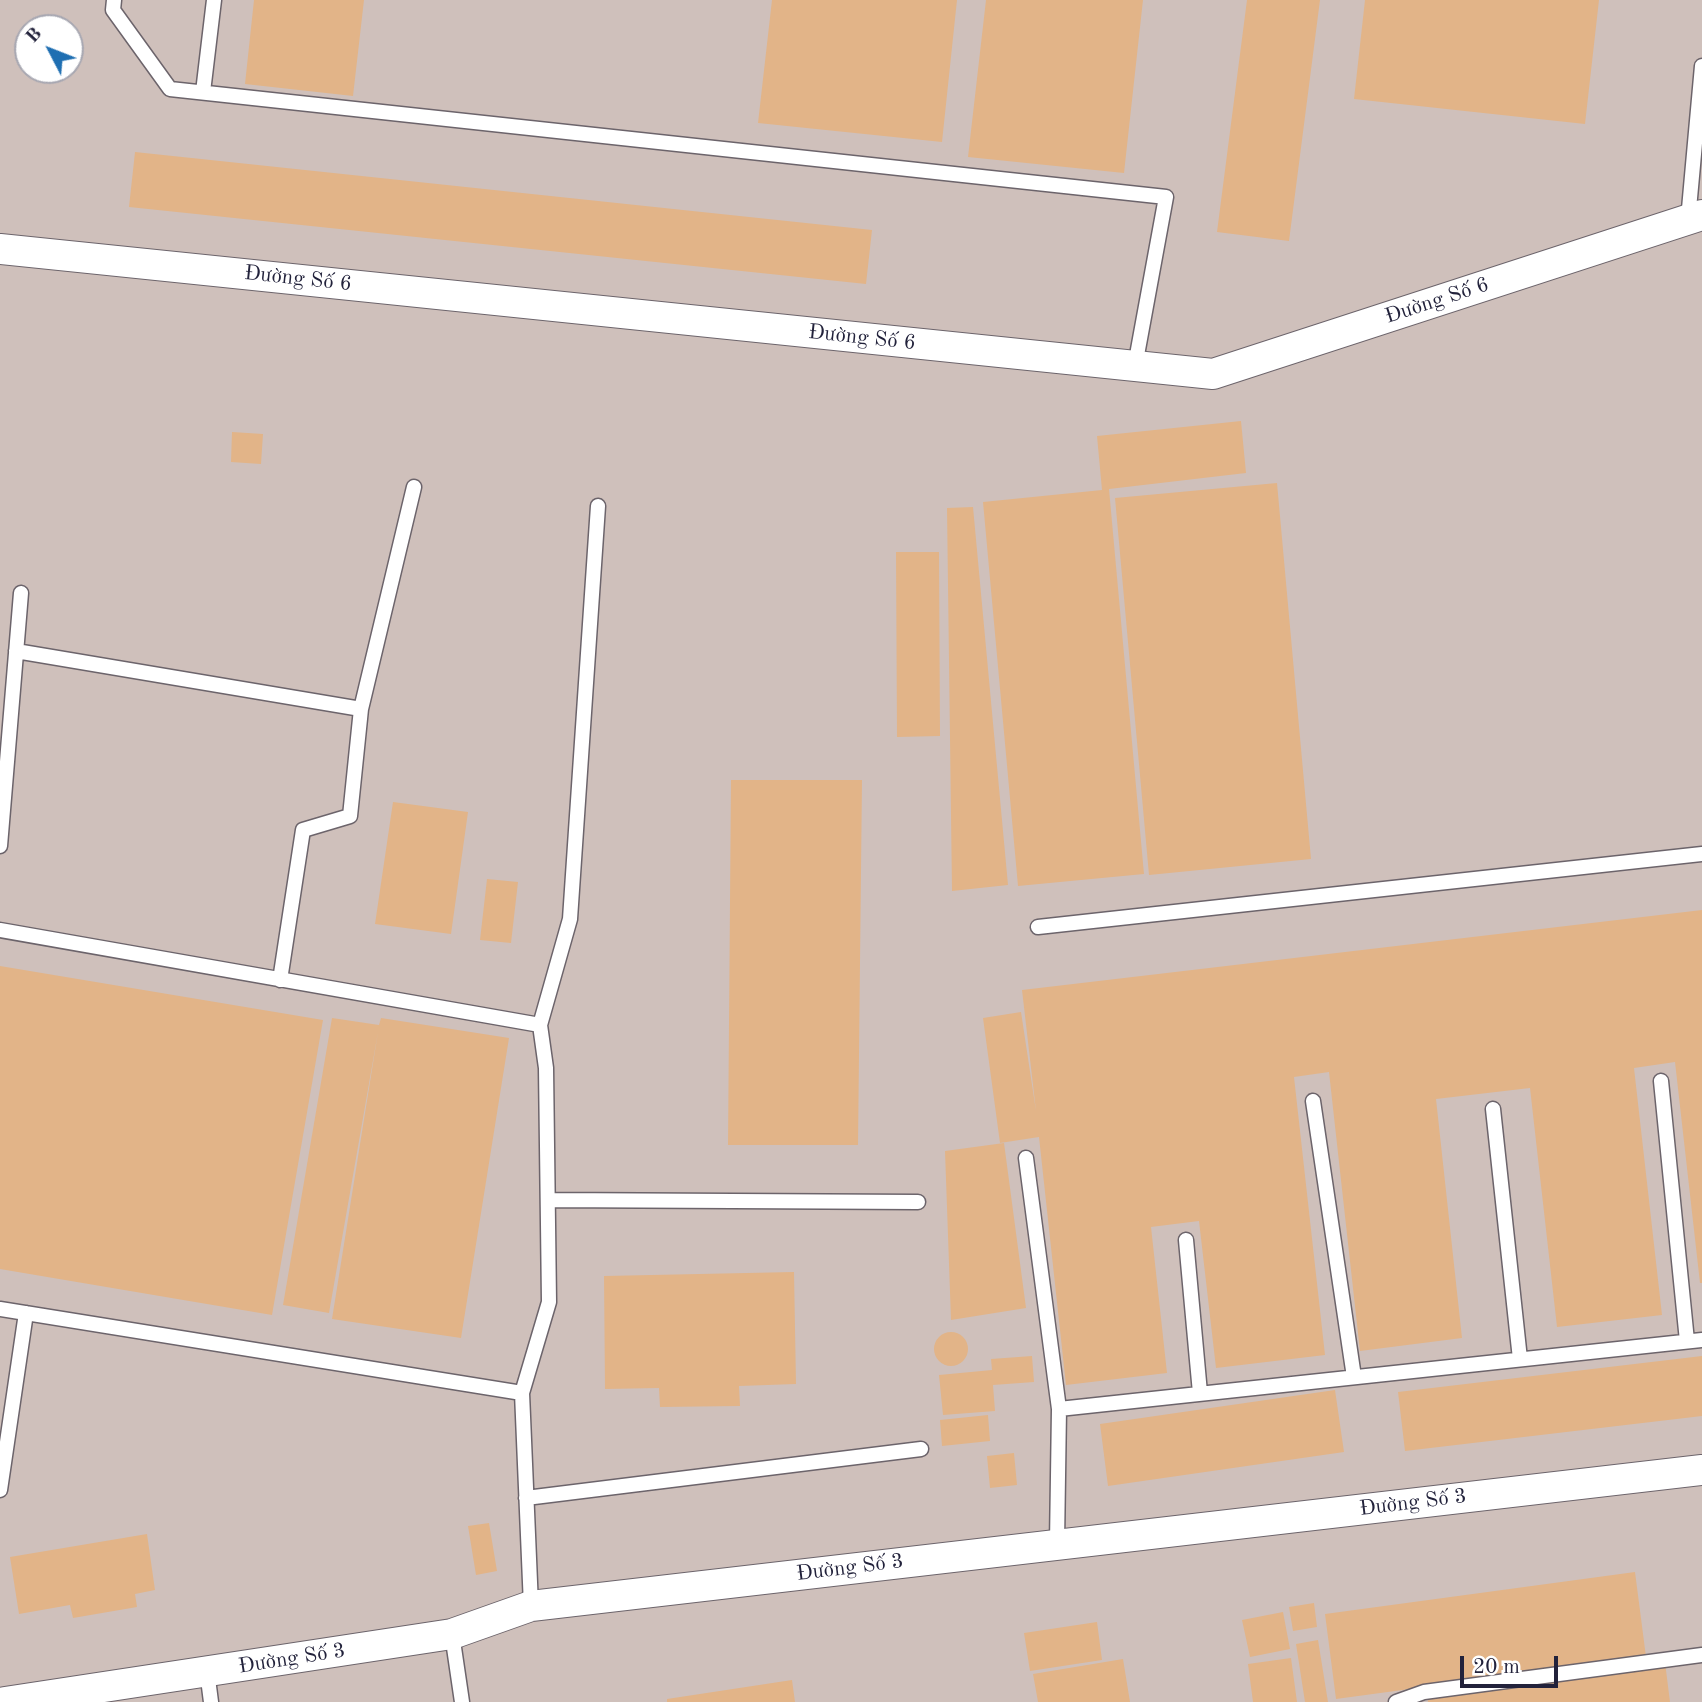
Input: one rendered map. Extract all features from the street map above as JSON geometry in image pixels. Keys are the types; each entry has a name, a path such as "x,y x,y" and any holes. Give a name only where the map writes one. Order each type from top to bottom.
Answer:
{"street":[{"name":"Đường Số 6","path":"0,249 1213,374 1695,217"},
{"name":"Đường Số 3","path":"5,1702 43,1699 452,1634 531,1606 1702,1470"}],"lane":[{"path":"114,0 113,10 170,89 1166,197 1135,366"},
{"path":"203,92 214,0"},
{"path":"1695,217 1702,66"},
{"path":"281,980 303,830 350,816 361,709 414,487"},
{"path":"531,1606 522,1393 550,1302 546,1068 540,1025 570,919 598,506"},
{"path":"0,846 21,593"},
{"path":"16,651 361,709"},
{"path":"1038,927 1702,854"},
{"path":"0,930 540,1025"},
{"path":"1661,1082 1687,1341"},
{"path":"1313,1101 1354,1377"},
{"path":"1493,1109 1520,1359"},
{"path":"1027,1158 1059,1409 1057,1543"},
{"path":"548,1200 918,1202"},
{"path":"1186,1240 1200,1394"},
{"path":"0,1309 522,1393"},
{"path":"0,1490 26,1313"},
{"path":"1059,1409 1702,1340"},
{"path":"526,1497 921,1449"},
{"path":"452,1634 462,1702"},
{"path":"1396,1702 1424,1692 1702,1655"},
{"path":"207,1671 211,1702"}],"shaded area":[{"path":"0,0 1702,0 1702,1702 0,1702"}],"building":[{"path":"254,0 364,0 353,96 245,84"},
{"path":"772,0 957,0 942,142 758,123"},
{"path":"986,0 1143,0 1124,173 968,157"},
{"path":"1247,0 1320,0 1289,241 1217,232"},
{"path":"1365,0 1599,0 1585,124 1354,99"},
{"path":"135,152 872,230 866,284 129,207"},
{"path":"1241,421 1246,473 1109,489 1144,874 1018,886 983,502 1102,490 1097,436"},
{"path":"232,432 263,434 261,464 231,462"},
{"path":"1277,483 1311,859 1149,875 1115,498"},
{"path":"973,507 1008,885 952,891 947,508"},
{"path":"896,552 939,552 940,736 897,737"},
{"path":"731,780 862,780 858,1145 728,1145"},
{"path":"393,802 468,812 451,934 375,924"},
{"path":"487,879 518,882 511,943 480,940"},
{"path":"1702,910 1702,1283 1675,1062 1634,1068 1662,1315 1557,1327 1530,1088 1436,1099 1462,1338 1360,1351 1329,1072 1294,1077 1325,1355 1216,1368 1199,1221 1151,1227 1167,1373 1066,1385 1039,1137 1000,1143 983,1018 1021,1012 1036,1111 1022,990"},
{"path":"0,966 323,1020 272,1315 0,1269"},
{"path":"332,1018 379,1025 381,1018 509,1038 461,1338 332,1319 378,1032 329,1313 283,1305"},
{"path":"1004,1143 1026,1308 951,1320 945,1151"},
{"path":"794,1272 796,1384 739,1386 740,1406 660,1407 659,1388 605,1389 604,1276"},
{"path":"951,1332 963,1337 968,1349 963,1361 951,1366 939,1361 934,1349 939,1337"},
{"path":"1032,1356 1034,1382 993,1385 995,1411 943,1415 939,1375 992,1370 991,1359"},
{"path":"1702,1356 1702,1416 1405,1451 1398,1392"},
{"path":"1335,1390 1344,1452 1108,1486 1100,1424"},
{"path":"988,1415 990,1441 942,1446 940,1420"},
{"path":"1014,1453 1017,1485 990,1488 987,1456"},
{"path":"489,1523 497,1571 476,1575 468,1526"},
{"path":"147,1534 155,1590 135,1594 137,1607 73,1618 70,1605 19,1614 10,1557"},
{"path":"1635,1572 1646,1657 1336,1699 1325,1614"},
{"path":"1314,1603 1317,1627 1293,1631 1289,1607"},
{"path":"1283,1612 1290,1649 1250,1657 1242,1620"},
{"path":"1097,1622 1102,1660 1030,1671 1024,1633"},
{"path":"1318,1640 1328,1702 1305,1702 1296,1644"},
{"path":"1291,1658 1297,1702 1253,1702 1248,1664"},
{"path":"1123,1659 1130,1702 1038,1702 1033,1674"},
{"path":"1665,1662 1670,1702 1428,1702 1427,1694"},
{"path":"792,1680 795,1702 667,1702 667,1699"}]}
